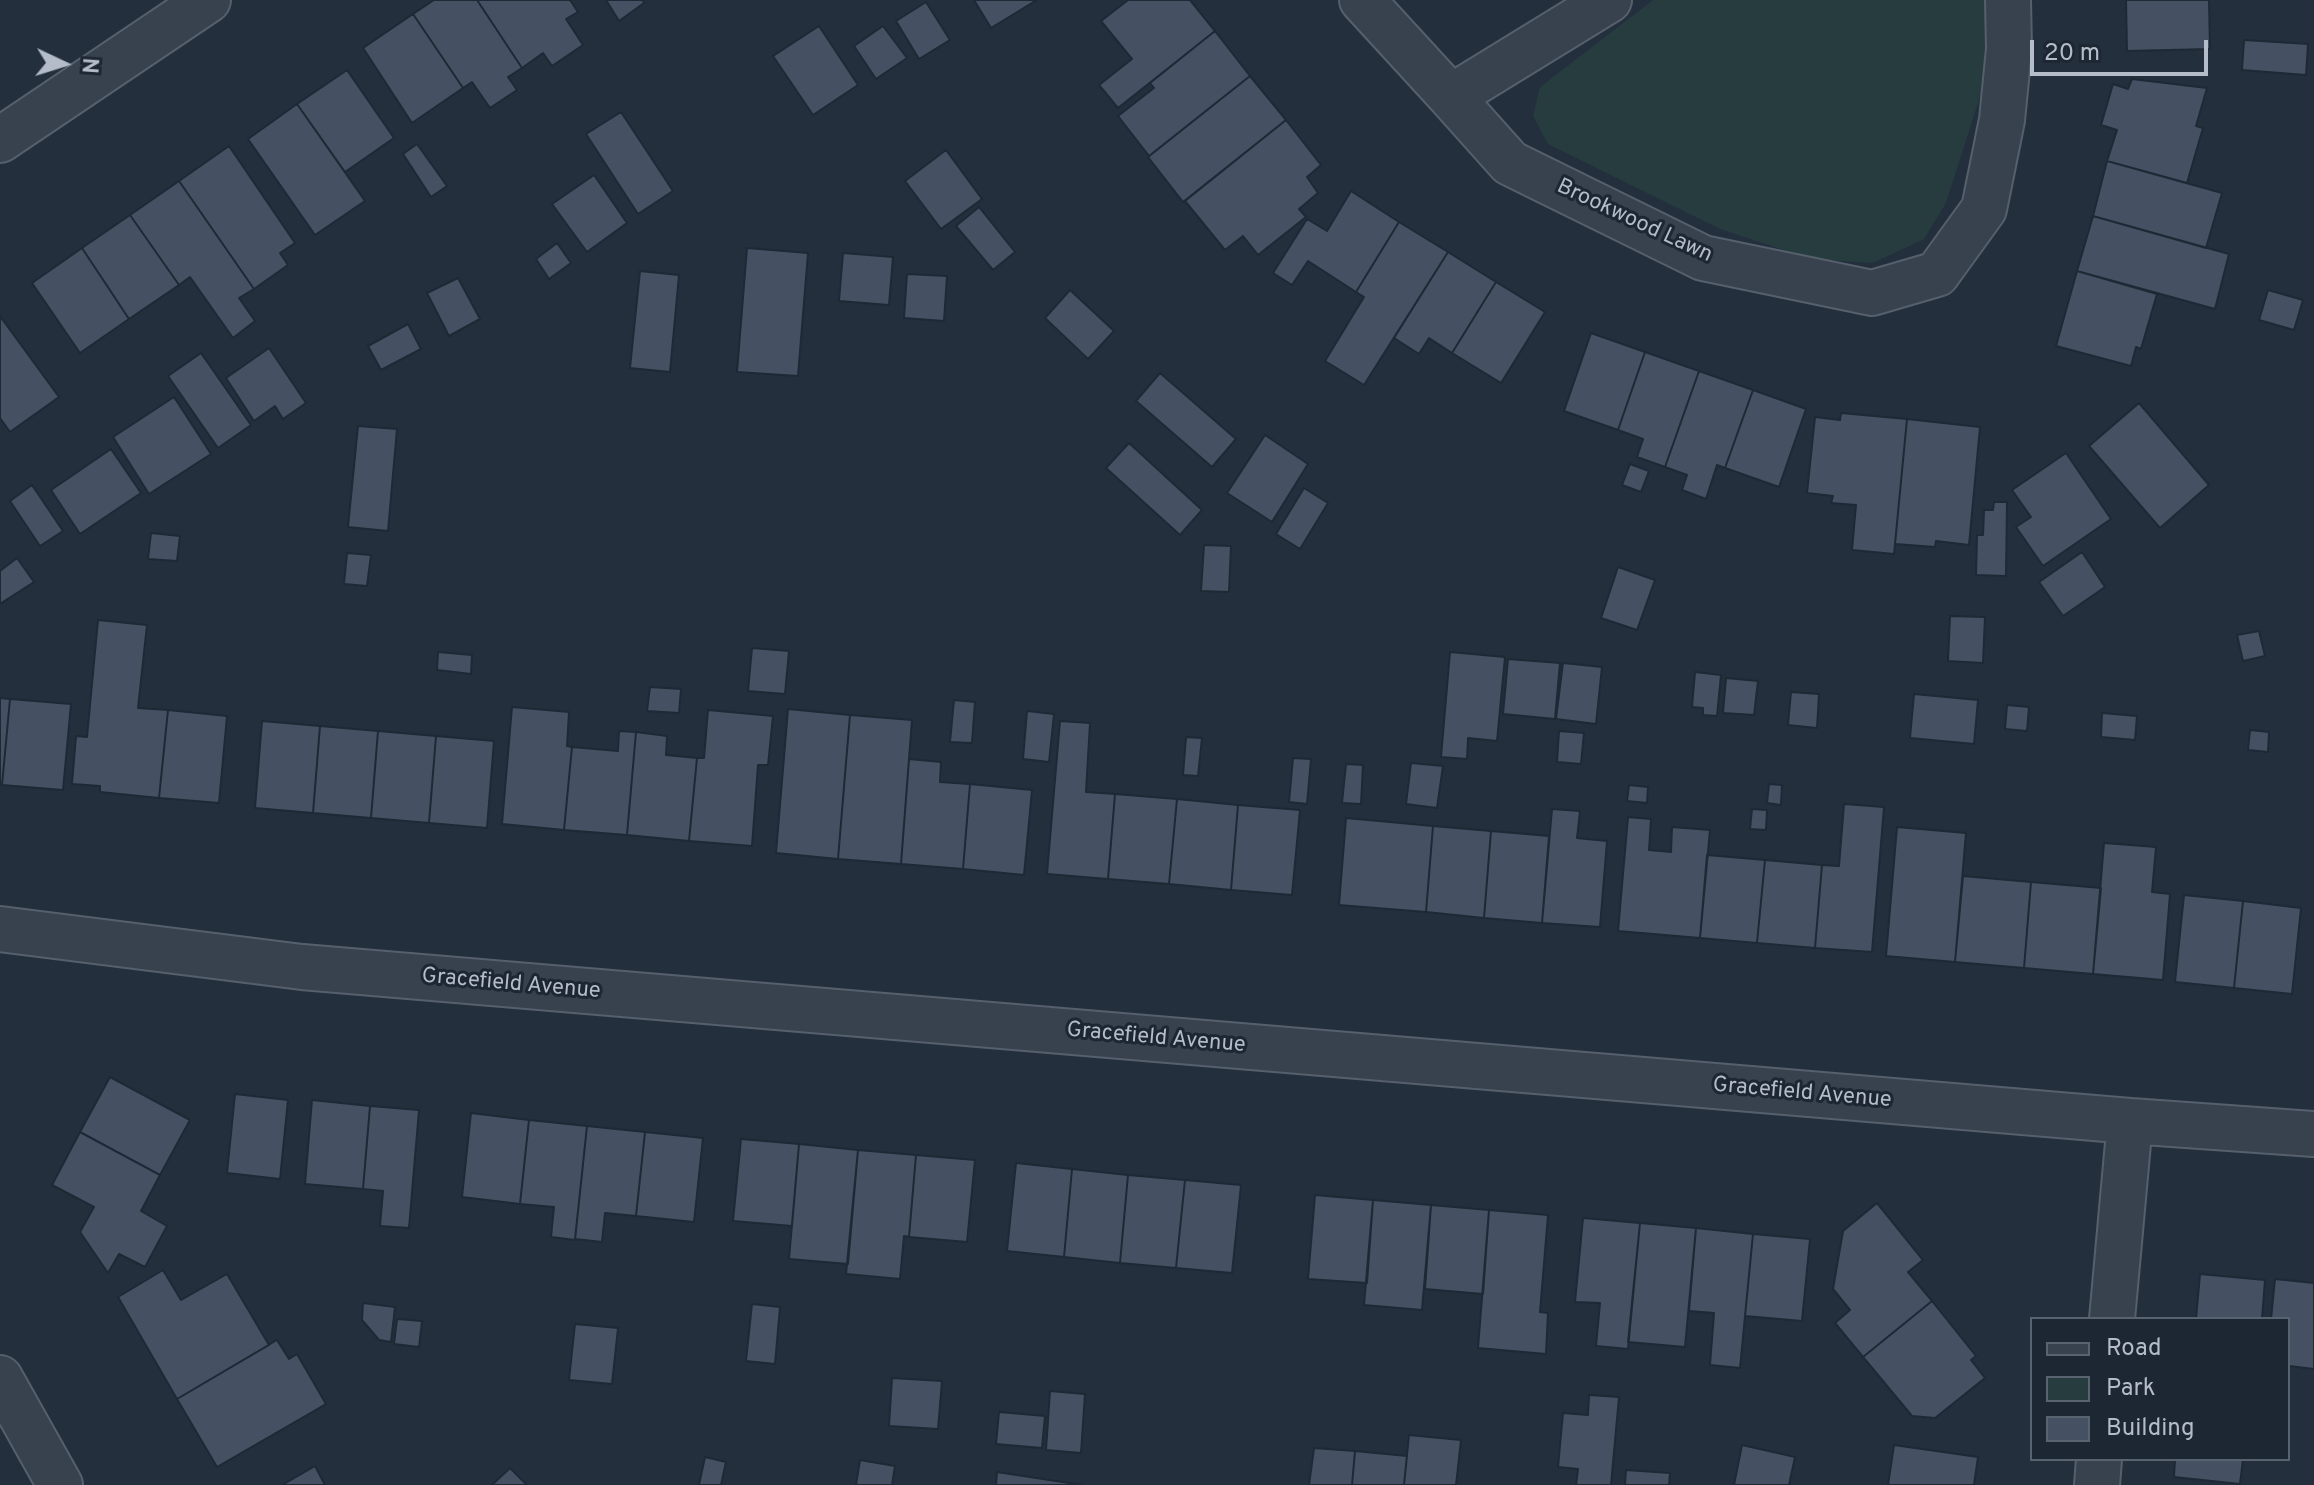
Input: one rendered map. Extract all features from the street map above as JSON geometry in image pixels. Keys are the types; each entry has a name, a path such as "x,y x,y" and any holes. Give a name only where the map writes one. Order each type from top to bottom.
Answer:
{"street":[{"path":"0,140 208,0"},
{"name":"Brookwood Lawn","path":"1362,0 1510,163 1703,258 1872,293 1937,274 1984,209 2002,120 2009,49 2008,0"},
{"path":"1451,97 1609,0"},
{"name":"Gracefield Avenue","path":"0,929 302,967 2314,1134"},
{"path":"2112,1317 2130,1121"},
{"path":"0,1378 60,1485"},
{"path":"2097,1485 2099,1461"}],"green space":[{"path":"1653,0 1993,0 1994,53 1946,203 1924,239 1873,263 1811,259 1720,229 1548,144 1533,116 1540,87"}],"building":[{"path":"434,0 477,0 522,68 508,77 517,90 490,108 472,82 463,88 413,14"},
{"path":"477,0 570,0 578,12 566,19 583,45 552,66 543,53 522,68"},
{"path":"606,0 643,0 644,3 619,21"},
{"path":"974,0 1037,0 991,28"},
{"path":"1128,0 1190,0 1215,31 1118,108 1099,85 1132,59 1101,21"},
{"path":"2126,0 2209,0 2210,49 2127,51"},
{"path":"926,2 950,40 919,59 896,21"},
{"path":"413,14 463,88 412,123 363,48"},
{"path":"819,26 858,85 813,115 773,56"},
{"path":"883,26 907,58 876,79 854,46"},
{"path":"1215,31 1250,76 1149,156 1118,116 1154,88 1150,83"},
{"path":"2244,40 2308,44 2306,75 2242,70"},
{"path":"347,70 394,138 345,172 297,104"},
{"path":"1250,76 1286,120 1183,202 1148,157"},
{"path":"2132,79 2207,88 2196,126 2203,128 2187,183 2107,161 2117,130 2101,125 2113,84 2128,89"},
{"path":"297,104 365,201 315,235 248,139"},
{"path":"621,112 673,191 638,214 586,134"},
{"path":"1286,120 1321,165 1307,177 1318,193 1299,209 1306,217 1258,255 1243,236 1225,250 1185,201"},
{"path":"417,144 447,186 431,197 403,154"},
{"path":"229,146 295,243 280,253 288,265 254,289 179,181"},
{"path":"946,150 982,199 941,229 905,181"},
{"path":"2107,161 2222,193 2206,248 2093,216"},
{"path":"594,175 627,223 587,252 552,204"},
{"path":"179,181 254,289 239,298 255,321 233,338 190,277 179,285 130,215"},
{"path":"1351,191 1399,222 1356,292 1308,261 1292,285 1273,273 1307,219 1327,231"},
{"path":"979,207 1015,252 993,270 956,226"},
{"path":"130,215 179,285 129,319 82,248"},
{"path":"2093,216 2229,254 2215,309 2077,271"},
{"path":"1399,222 1448,252 1364,385 1325,361 1364,297 1356,292"},
{"path":"557,243 571,263 549,279 536,259"},
{"path":"82,248 129,319 80,353 32,283"},
{"path":"747,248 808,253 798,376 737,372"},
{"path":"1448,252 1496,282 1452,353 1429,338 1419,354 1394,338"},
{"path":"843,253 893,257 889,305 839,301"},
{"path":"640,271 679,275 670,372 630,368"},
{"path":"2077,271 2157,294 2141,349 2136,347 2131,366 2056,346"},
{"path":"907,274 947,276 944,321 904,318"},
{"path":"458,278 480,319 449,336 427,293"},
{"path":"1496,282 1545,312 1501,383 1452,353"},
{"path":"1070,290 1114,331 1088,359 1045,318"},
{"path":"2268,290 2303,300 2294,330 2259,320"},
{"path":"0,316 59,397 10,432 0,418"},
{"path":"408,324 421,349 381,370 368,346"},
{"path":"1591,333 1645,352 1618,430 1564,411"},
{"path":"269,348 306,403 283,419 275,406 254,421 226,378"},
{"path":"1645,352 1699,371 1665,467 1637,457 1643,439 1618,430"},
{"path":"201,353 251,425 218,448 168,376"},
{"path":"1699,371 1753,390 1725,468 1717,465 1706,499 1682,490 1687,475 1665,467"},
{"path":"1160,373 1236,439 1212,467 1136,401"},
{"path":"1753,390 1806,409 1779,487 1725,468"},
{"path":"174,397 211,454 149,494 113,437"},
{"path":"2139,403 2209,485 2160,528 2089,446"},
{"path":"1841,413 1907,419 1894,554 1852,550 1856,505 1831,503 1833,496 1807,493 1815,417 1840,420"},
{"path":"1907,419 1980,427 1969,545 1936,541 1935,547 1895,544"},
{"path":"358,426 397,429 388,531 348,527"},
{"path":"1265,435 1308,464 1272,522 1227,493"},
{"path":"1129,443 1202,510 1180,535 1106,468"},
{"path":"111,449 141,493 80,534 51,490"},
{"path":"2066,453 2111,519 2043,566 2016,527 2031,517 2012,490"},
{"path":"1630,464 1649,471 1641,492 1622,485"},
{"path":"32,485 63,531 40,546 10,501"},
{"path":"1304,488 1328,503 1300,549 1276,534"},
{"path":"1994,502 2007,502 2006,576 1976,575 1977,535 1983,535 1984,510 1993,510"},
{"path":"151,533 180,536 177,561 148,559"},
{"path":"1204,545 1231,546 1229,592 1201,591"},
{"path":"2082,552 2105,587 2063,616 2039,582"},
{"path":"347,553 371,555 367,586 344,584"},
{"path":"17,558 34,582 0,604 0,571"},
{"path":"1618,567 1655,580 1637,630 1601,618"},
{"path":"1950,616 1985,617 1983,663 1948,661"},
{"path":"98,620 147,625 138,708 168,710 159,798 100,792 100,786 72,784 76,736 87,737"},
{"path":"2259,631 2265,656 2243,661 2237,635"},
{"path":"752,648 789,651 785,694 748,691"},
{"path":"438,652 472,655 471,674 437,670"},
{"path":"1450,652 1505,657 1497,741 1468,738 1467,759 1441,757"},
{"path":"1508,659 1560,663 1555,719 1503,714"},
{"path":"1563,663 1602,667 1596,724 1556,719"},
{"path":"1695,672 1721,675 1717,716 1703,715 1703,708 1692,707"},
{"path":"1726,678 1758,681 1754,715 1723,713"},
{"path":"650,687 681,689 679,713 647,711"},
{"path":"1791,692 1819,694 1817,728 1788,725"},
{"path":"1914,694 1978,700 1974,744 1910,738"},
{"path":"0,698 10,699 2,785 0,785"},
{"path":"10,699 71,704 63,790 2,785"},
{"path":"954,700 975,702 972,743 950,742"},
{"path":"2007,705 2029,707 2027,731 2005,729"},
{"path":"512,707 569,712 567,746 572,747 564,830 502,824"},
{"path":"788,709 850,715 838,859 776,853"},
{"path":"168,710 227,716 219,803 159,798"},
{"path":"708,710 773,716 768,765 758,765 752,846 689,841 697,758 704,758"},
{"path":"1027,711 1054,714 1049,762 1023,759"},
{"path":"2102,713 2137,716 2135,740 2101,737"},
{"path":"850,715 912,720 901,864 838,859"},
{"path":"262,721 320,726 313,813 255,808"},
{"path":"1060,721 1090,723 1086,792 1115,794 1108,879 1047,874"},
{"path":"320,726 378,731 371,818 313,813"},
{"path":"2250,730 2269,732 2268,752 2248,750"},
{"path":"378,731 436,736 429,823 371,818"},
{"path":"619,731 636,732 627,835 564,830 572,747 618,751"},
{"path":"1559,731 1584,733 1581,764 1557,762"},
{"path":"636,732 667,736 666,755 697,758 689,841 627,835"},
{"path":"436,736 494,741 487,828 429,823"},
{"path":"1186,737 1202,738 1198,776 1183,775"},
{"path":"1293,758 1311,759 1307,804 1289,802"},
{"path":"909,759 941,762 940,782 970,784 963,869 901,864"},
{"path":"1411,763 1443,766 1437,808 1406,804"},
{"path":"1346,764 1363,765 1361,804 1342,803"},
{"path":"970,784 1032,790 1024,875 963,869"},
{"path":"1769,784 1782,785 1781,805 1767,803"},
{"path":"1629,785 1648,787 1647,803 1627,801"},
{"path":"1115,794 1177,799 1169,884 1108,879"},
{"path":"1177,799 1238,805 1231,890 1169,884"},
{"path":"1844,804 1884,807 1872,952 1815,948 1822,865 1839,866"},
{"path":"1238,805 1300,810 1292,895 1231,890"},
{"path":"1552,809 1580,811 1577,838 1607,841 1600,927 1542,923"},
{"path":"1752,809 1767,810 1766,830 1750,829"},
{"path":"1628,817 1651,819 1649,850 1671,852 1672,827 1710,830 1700,938 1618,931"},
{"path":"1346,818 1433,826 1426,912 1339,905"},
{"path":"1433,826 1491,831 1484,918 1426,912"},
{"path":"1897,827 1966,833 1955,962 1886,956"},
{"path":"1491,831 1549,836 1542,923 1484,918"},
{"path":"2104,843 2156,847 2152,892 2170,894 2163,980 2093,974"},
{"path":"1707,855 1765,860 1757,943 1700,938"},
{"path":"1765,860 1822,865 1815,948 1757,943"},
{"path":"1963,876 2031,882 2024,968 1955,962"},
{"path":"2031,882 2101,888 2093,974 2024,968"},
{"path":"2184,895 2243,901 2234,988 2175,982"},
{"path":"2243,901 2301,908 2292,994 2234,988"},
{"path":"110,1077 190,1120 160,1175 80,1132"},
{"path":"235,1094 288,1100 280,1179 227,1173"},
{"path":"312,1100 370,1106 363,1189 305,1184"},
{"path":"370,1106 419,1110 409,1228 380,1226 383,1191 363,1189"},
{"path":"471,1113 529,1120 520,1204 462,1197"},
{"path":"529,1120 587,1126 575,1240 551,1237 554,1207 520,1204"},
{"path":"587,1126 645,1132 636,1216 605,1213 602,1242 575,1239"},
{"path":"80,1132 160,1175 141,1211 167,1226 145,1267 119,1254 108,1273 80,1232 94,1207 52,1185"},
{"path":"645,1132 703,1138 694,1222 636,1216"},
{"path":"741,1139 799,1144 792,1226 733,1221"},
{"path":"799,1144 858,1150 848,1264 789,1259"},
{"path":"858,1150 916,1155 909,1237 904,1236 900,1279 846,1274"},
{"path":"916,1155 975,1160 967,1242 909,1237"},
{"path":"1016,1163 1072,1169 1064,1257 1007,1251"},
{"path":"1072,1169 1128,1175 1120,1263 1064,1257"},
{"path":"1128,1175 1185,1180 1176,1268 1120,1263"},
{"path":"1185,1180 1241,1185 1232,1273 1176,1268"},
{"path":"1315,1195 1373,1200 1367,1283 1308,1279"},
{"path":"1373,1200 1431,1205 1422,1310 1364,1305"},
{"path":"1877,1203 1923,1260 1908,1272 1932,1301 1863,1357 1835,1323 1850,1310 1833,1289 1843,1231"},
{"path":"1431,1205 1489,1210 1483,1294 1425,1289"},
{"path":"1489,1210 1548,1215 1540,1312 1548,1313 1546,1354 1478,1348"},
{"path":"1583,1218 1640,1223 1628,1349 1596,1346 1600,1303 1575,1302"},
{"path":"1640,1223 1696,1228 1685,1347 1628,1342"},
{"path":"1696,1228 1753,1234 1740,1368 1710,1365 1714,1313 1689,1311"},
{"path":"1753,1234 1810,1239 1802,1321 1745,1316"},
{"path":"163,1270 181,1300 227,1274 269,1345 177,1399 118,1297"},
{"path":"2200,1274 2265,1280 2262,1317 2196,1317"},
{"path":"2275,1279 2314,1283 2314,1369 2290,1366 2290,1317 2271,1317"},
{"path":"1932,1301 1976,1356 1971,1360 1985,1378 1935,1418 1912,1416 1863,1357"},
{"path":"363,1303 395,1307 391,1342 379,1340 362,1320"},
{"path":"752,1304 780,1307 775,1364 746,1361"},
{"path":"397,1319 422,1321 419,1347 394,1344"},
{"path":"575,1324 618,1328 612,1384 569,1380"},
{"path":"277,1340 289,1359 297,1354 326,1404 217,1467 177,1399"},
{"path":"892,1378 942,1381 938,1429 889,1426"},
{"path":"1050,1391 1085,1394 1081,1453 1046,1450"},
{"path":"1589,1395 1619,1397 1611,1485 1576,1485 1578,1469 1558,1467 1563,1413 1588,1415"},
{"path":"999,1412 1045,1416 1042,1448 996,1444"},
{"path":"1409,1435 1461,1440 1456,1485 1404,1485"},
{"path":"1742,1445 1795,1457 1789,1485 1734,1485"},
{"path":"1894,1445 1978,1457 1974,1485 1888,1485"},
{"path":"1314,1448 1355,1451 1352,1485 1309,1485"},
{"path":"1355,1451 1407,1456 1404,1485 1352,1485"},
{"path":"705,1457 726,1462 721,1485 699,1485"},
{"path":"860,1460 895,1466 892,1485 856,1485"},
{"path":"2175,1461 2243,1461 2240,1484 2174,1477"},
{"path":"315,1466 325,1485 282,1485"},
{"path":"510,1468 527,1485 492,1485"},
{"path":"1626,1470 1670,1473 1669,1485 1625,1485"},
{"path":"997,1472 1082,1485 996,1485"}]}
